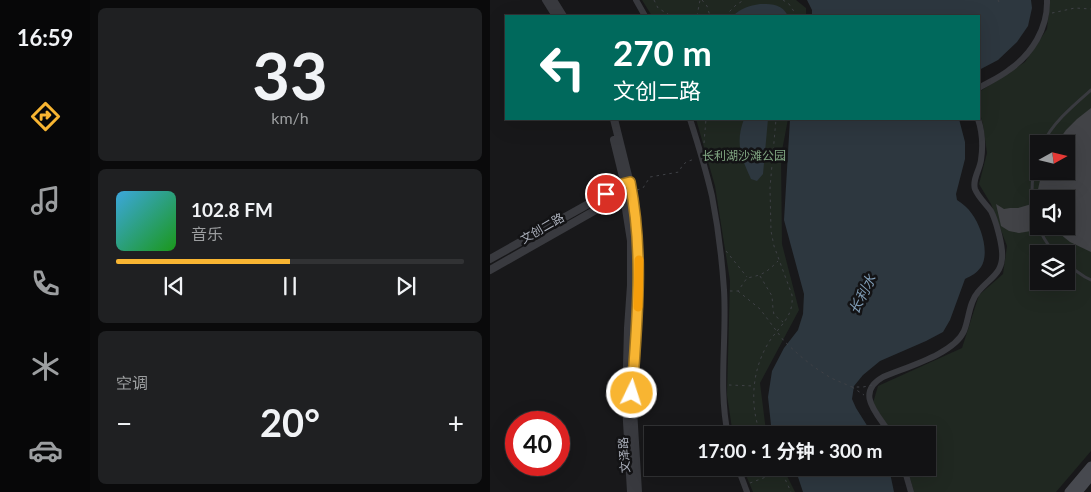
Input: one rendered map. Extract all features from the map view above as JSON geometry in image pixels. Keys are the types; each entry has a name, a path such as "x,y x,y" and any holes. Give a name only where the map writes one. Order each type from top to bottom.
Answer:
{"main road":[{"path":"1068,492 1091,466"},
{"path":"1078,492 1091,476"}],"street":[{"path":"546,0 555,15"},
{"path":"553,0 562,15"},
{"path":"636,0 644,15"},
{"path":"980,87 1010,70 1027,55 1038,40 1044,24 1047,0"},
{"name":"文泽路","path":"608,120 626,183"},
{"name":"文泽路","path":"614,120 628,193 631,241 626,404 632,492"},
{"path":"690,120 711,195 719,242 724,292 723,385 726,426"},
{"path":"886,426 871,407 869,401 869,393 873,385 883,376 939,354 958,340 977,292 997,273 1001,264 1002,252 992,213 975,189 975,180 981,161 982,142 978,120"},
{"name":"文创二路","path":"490,259 626,183"},
{"name":"文泽路","path":"628,193 634,200 639,253 639,286 632,393 638,492"},
{"name":"文创二路","path":"490,270 628,193"},
{"path":"741,476 746,489"},
{"path":"906,476 911,492"}],"lane":[{"path":"1046,135 1091,90"},
{"path":"1033,180 1033,210 1038,226 1048,245"},
{"path":"1075,270 1091,280"}],"path":[{"path":"654,0 658,8 669,15"},
{"path":"697,15 701,0"},
{"path":"701,0 707,6 710,15"},
{"path":"727,15 736,5 744,0"},
{"path":"783,0 789,4 796,15"},
{"path":"1046,14 1076,8 1091,9"},
{"path":"628,193 643,188 650,176 679,172 683,164 702,158 706,120"},
{"path":"758,426 754,412 754,386 762,357 769,342 790,313 793,303 792,295 774,246 771,231 770,188 776,120"},
{"path":"719,242 747,278"},
{"path":"724,292 738,290 747,278 760,276 768,272 779,260"},
{"path":"760,276 772,296 774,315 784,322"},
{"path":"738,290 760,309 784,341 799,355 831,378 862,393 869,401"},
{"path":"723,385 754,386"},
{"path":"852,387 873,385"},
{"path":"746,489 772,476"},
{"path":"784,476 791,492"}],"green space":[{"path":"642,0 796,0 806,8 806,15 651,15"},
{"path":"1050,0 1091,0 1091,451 1056,492 914,492 909,476 936,476 936,426 887,426 873,403 878,386 962,348 979,295 1003,274 1007,246 991,204 979,184 987,153 980,114 980,91 1025,62 1047,29"},
{"name":"长利湖沙滩公园","path":"696,120 788,120 781,156 782,244 799,310 760,383 765,426 732,426 727,395 730,281 715,186"},
{"path":"746,476 787,476 795,492 753,492"}],"water":[{"path":"807,0 1031,0 1032,8 1028,26 1017,42 998,60 980,69 980,15 812,15 812,10"},
{"path":"760,4 773,5 783,9 788,15 734,15"},
{"path":"744,120 768,120 763,174 757,181 751,179 744,164 740,150 741,128"},
{"name":"长利水","path":"790,120 959,120 965,142 965,159 956,194 957,200 969,210 978,225 983,240 984,261 978,271 965,279 950,320 943,332 880,361 863,375 854,386 852,399 867,426 771,425 768,397 772,371 784,348 798,330 803,314 804,294 784,220"},
{"path":"798,476 891,476 894,492 803,492"}],"building":[{"path":"1091,108 1091,252 1070,242 1061,235 1075,235 1075,190 1038,190 1040,180 1075,180 1075,135 1062,135"},
{"path":"996,204 1004,209 1030,204 1030,231 1019,233 1009,231 1001,226"}],"slow traffic":[{"path":"638,307 639,260"}],"route":[{"path":"606,194 622,184 630,182 634,200 639,253 639,286 632,393"}]}
